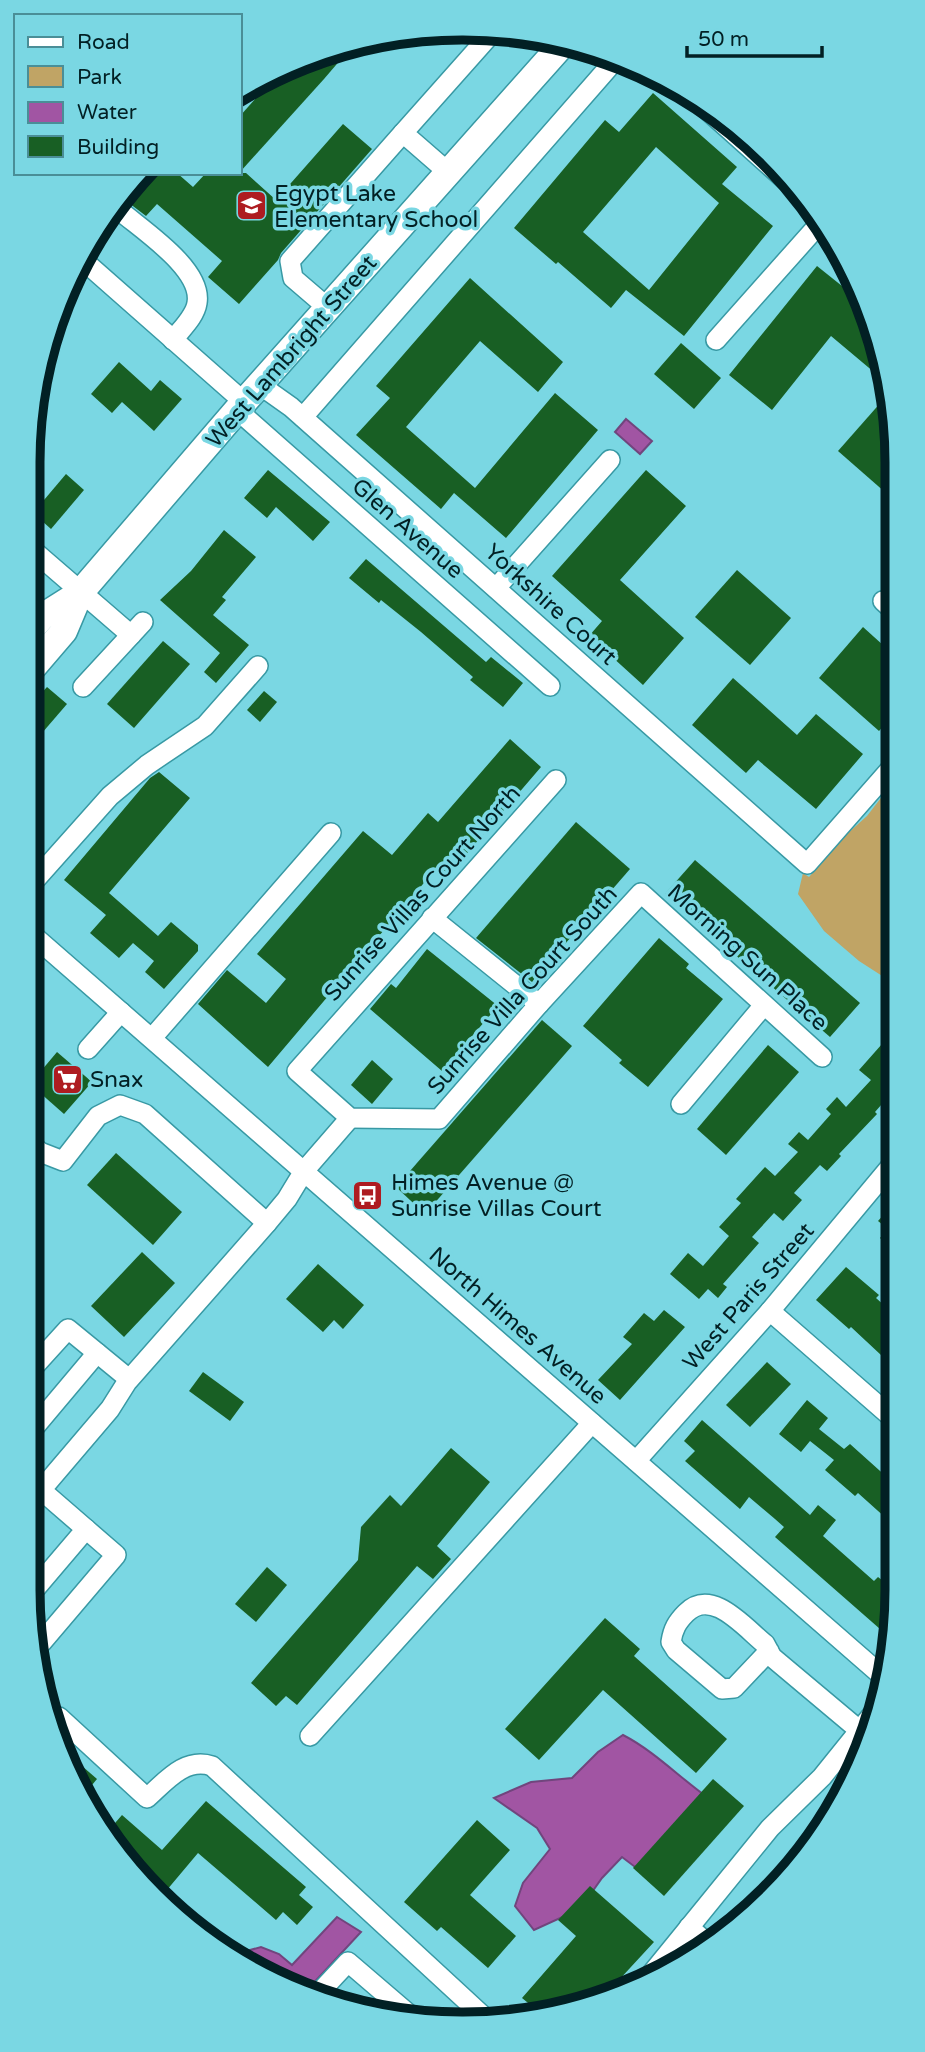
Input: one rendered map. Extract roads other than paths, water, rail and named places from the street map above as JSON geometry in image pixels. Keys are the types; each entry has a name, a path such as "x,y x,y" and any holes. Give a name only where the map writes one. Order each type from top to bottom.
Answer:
{"main road":[{"name":"West Lambright Street","path":"40,619 80,593 252,393 556,51"},
{"name":"West Lambright Street","path":"40,659 64,631 80,593"}],"street":[{"path":"328,308 293,278 290,261 485,41"},
{"path":"303,417 609,67"},
{"path":"403,133 449,173"},
{"path":"122,213 184,265 195,285 197,303 173,340"},
{"path":"716,340 815,229"},
{"path":"89,266 173,340 252,393"},
{"name":"Yorkshire Court","path":"252,393 303,417 807,864 885,775"},
{"name":"Glen Avenue","path":"252,393 245,417 550,686"},
{"path":"496,588 610,460"},
{"path":"40,558 80,593 137,628 83,687"},
{"path":"40,875 110,796 147,765 205,726 258,666"},
{"name":"Sunrise Villas Court North","path":"350,1118 296,1071 556,780"},
{"path":"152,1038 331,833"},
{"name":"Sunrise Villa Court South","path":"350,1118 439,1119 641,893"},
{"name":"Morning Sun Place","path":"641,893 822,1057"},
{"path":"432,918 539,1004"},
{"name":"North Himes Avenue","path":"40,941 877,1671"},
{"path":"681,1104 764,1005"},
{"path":"88,1049 121,1012"},
{"path":"40,1152 63,1161 98,1116 120,1105 145,1114 267,1223"},
{"path":"43,1636 116,1555 41,1490 110,1409 129,1379 287,1199 304,1171 350,1118"},
{"name":"West Paris Street","path":"636,1461 770,1311 885,1173"},
{"path":"770,1311 885,1411"},
{"path":"40,1360 68,1329 129,1379"},
{"path":"40,1421 97,1353"},
{"path":"310,1736 592,1423"},
{"path":"40,1583 86,1529"},
{"path":"769,1651 734,1688 722,1689 676,1650 671,1642 675,1625 692,1607 715,1604 765,1644 769,1651 772,1657 863,1720"},
{"path":"61,1719 147,1798 185,1765 203,1763 212,1766 478,2011"},
{"path":"661,1962 770,1828 822,1777 861,1729"},
{"path":"689,1927 701,1938"},
{"path":"323,1988 348,1962 401,2007"}],"water":[{"path":"626,419 652,441 640,454 615,432"},
{"path":"623,1735 656,1756 707,1797 643,1873 622,1857 602,1878 580,1909 534,1930 515,1906 523,1883 550,1849 537,1828 494,1798 531,1782 572,1778 598,1752"},
{"path":"337,1917 361,1932 313,1984 245,1951 261,1947 279,1954 292,1965"}],"place":[{"name":"Egypt Lake Elementary School","path":"251,206"},
{"name":"Snax","path":"67,1079"},
{"name":"Himes Avenue @ Sunrise Villas Court","path":"368,1195"}]}
